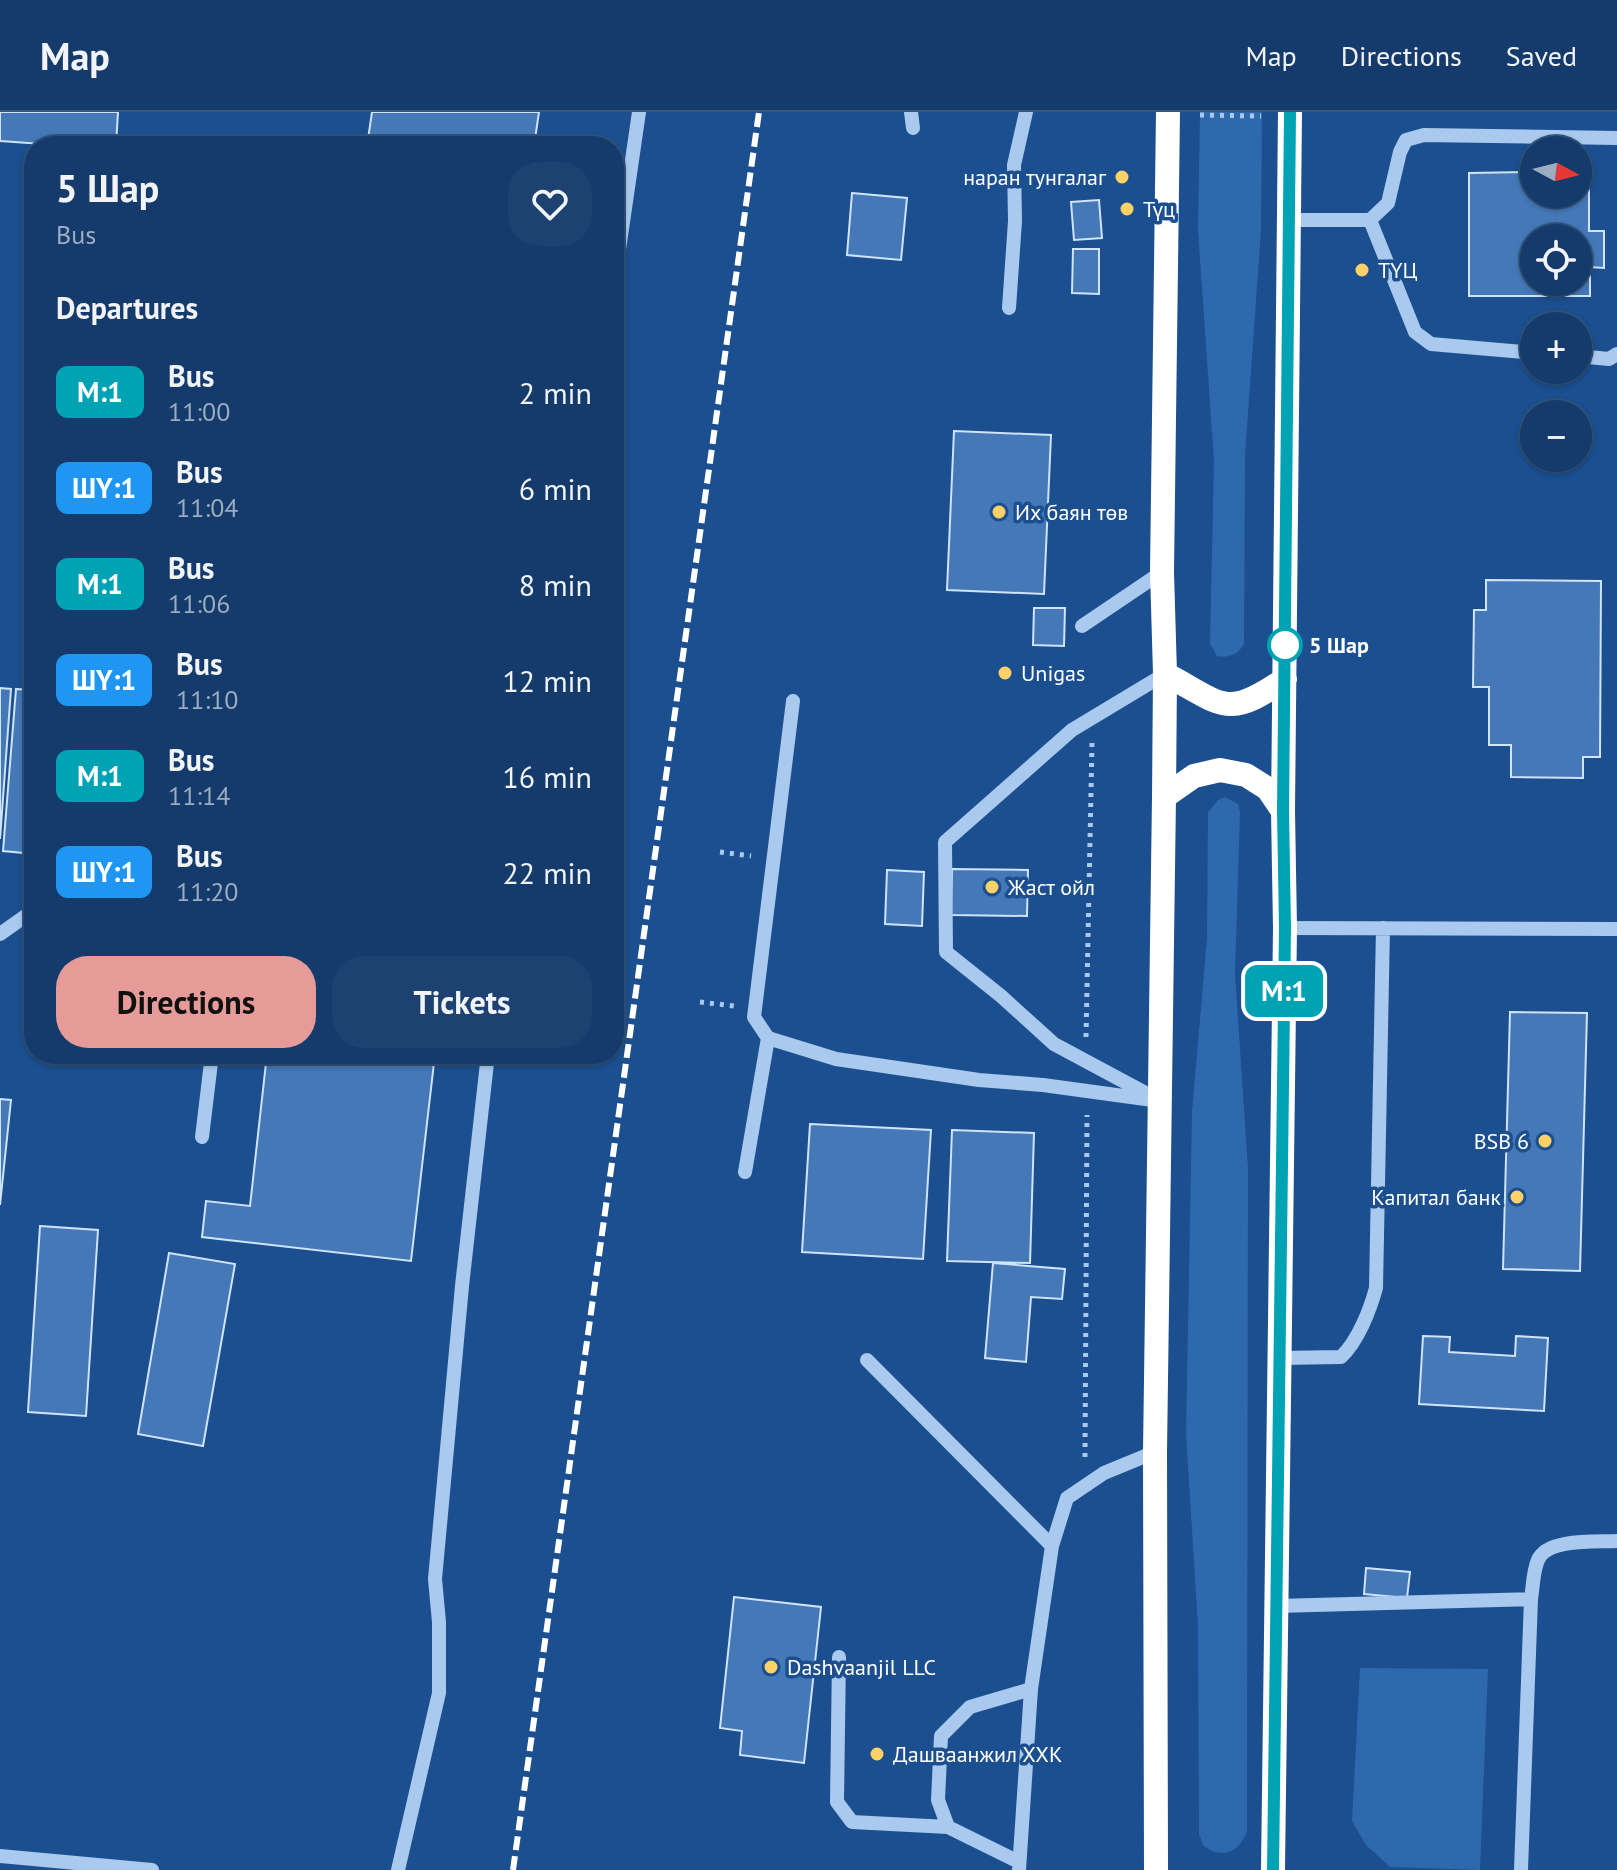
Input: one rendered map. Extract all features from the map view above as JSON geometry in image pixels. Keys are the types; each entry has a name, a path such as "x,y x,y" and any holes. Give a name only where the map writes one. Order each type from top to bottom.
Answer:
{"highway":[{"path":"1156,1870 1155,1452 1164,797 1162,572 1168,112"},
{"path":"1273,1870 1285,928 1283,811 1290,112"},
{"path":"1165,674 1209,700 1237,706 1260,696 1285,679"},
{"path":"1164,797 1194,776 1220,770 1246,775 1268,789 1283,811"}],"street":[{"path":"624,215 639,112"},
{"path":"911,112 913,128"},
{"path":"1009,308 1015,221 1014,165 1026,112"},
{"path":"1289,220 1370,220 1388,203 1400,152 1406,140 1424,135 1617,138"},
{"path":"1370,220 1415,332 1431,344 1520,352"},
{"path":"1592,357 1609,359 1617,354"},
{"path":"1082,626 1162,572"},
{"path":"1160,1101 1054,1044 946,952 945,842 1072,730 1165,674"},
{"path":"793,701 754,1017 768,1038 836,1059 979,1080 1043,1085 1160,1101"},
{"path":"0,934 24,917"},
{"path":"1285,928 1617,929"},
{"path":"1279,1358 1341,1357 1348,1350 1372,1304 1376,1288 1383,928"},
{"path":"745,1172 768,1038"},
{"path":"202,1137 211,1064"},
{"path":"398,1870 439,1693 439,1622 435,1579 462,1286 487,1064"},
{"path":"867,1360 1052,1546"},
{"path":"839,1657 837,1802 852,1822 948,1827 1019,1866 1031,1689 1052,1546 1067,1498 1104,1473 1155,1452"},
{"path":"1521,1870 1531,1599 1538,1559 1546,1549 1557,1545 1617,1541"},
{"path":"1277,1606 1531,1599"},
{"path":"948,1827 938,1800 941,1736 970,1707 1031,1689"},
{"path":"0,1856 152,1870"}],"path":[{"path":"1200,115 1262,116"},
{"path":"700,1002 755,1009"}],"shaded area":[{"path":"1200,112 1262,112 1261,231 1245,456 1244,644 1236,653 1225,657 1217,656 1210,644 1214,461 1198,230"},
{"path":"1225,797 1238,804 1240,812 1235,974 1248,1169 1247,1831 1240,1845 1223,1853 1209,1850 1203,1845 1199,1834 1198,1626 1186,1434 1192,1112 1207,938 1208,812"},
{"path":"1360,1668 1488,1669 1480,1870 1390,1867 1366,1845 1352,1821"}],"building":[{"path":"0,112 118,112 117,136 24,136 24,143 0,141"},
{"path":"372,112 539,112 535,136 368,136"},
{"path":"1520,172 1520,208 1589,208 1589,224 1520,224 1520,296 1469,296 1469,173"},
{"path":"852,193 907,198 901,260 847,255"},
{"path":"1099,200 1102,238 1074,240 1071,202"},
{"path":"1592,231 1604,231 1604,268 1592,267"},
{"path":"1073,249 1099,249 1099,294 1072,293"},
{"name":"Их баян төв","path":"954,431 1051,435 1044,594 947,590"},
{"path":"1486,580 1601,581 1600,757 1583,757 1583,778 1511,777 1511,745 1489,745 1489,687 1473,687 1474,610 1486,610"},
{"path":"1034,608 1065,608 1064,646 1033,645"},
{"path":"0,688 11,689 0,839"},
{"path":"16,689 24,689 24,853 3,851"},
{"path":"952,869 1028,870 1027,916 951,915"},
{"path":"887,870 924,872 922,926 885,924"},
{"name":"BSB 6","path":"1510,1012 1587,1013 1580,1271 1503,1269"},
{"path":"266,1064 434,1064 411,1261 202,1237 206,1201 250,1206"},
{"path":"0,1099 11,1100 0,1205"},
{"path":"810,1124 931,1130 923,1259 802,1252"},
{"path":"952,1130 1034,1133 1030,1263 947,1261"},
{"path":"40,1226 98,1230 86,1416 28,1412"},
{"path":"169,1253 235,1264 203,1446 138,1434"},
{"path":"993,1263 1065,1269 1062,1299 1031,1297 1026,1362 985,1358"},
{"path":"1423,1336 1450,1337 1449,1352 1515,1356 1516,1336 1548,1338 1544,1411 1419,1404"},
{"path":"1366,1568 1410,1572 1407,1598 1364,1594"},
{"name":"Dashvaanjil LLC","path":"734,1597 821,1607 804,1763 740,1755 742,1731 720,1728"}],"railway":[{"path":"513,1870 759,112"}],"bus line":[{"name":"М:1","path":"1273,1870 1285,928 1283,811 1290,112"}],"place":[{"name":"наран тунгалаг","path":"1122,177"},
{"name":"Түц","path":"1127,209"},
{"name":"ТҮЦ","path":"1362,270"},
{"name":"Их баян төв","path":"999,512"},
{"name":"5 Шар","path":"1285,645"},
{"name":"Unigas","path":"1005,673"},
{"name":"Жаст ойл","path":"992,887"},
{"name":"BSB 6","path":"1545,1141"},
{"name":"Капитал банк","path":"1517,1197"},
{"name":"Dashvaanjil LLC","path":"771,1667"},
{"name":"Дашваанжил ХХК","path":"877,1754"}]}
